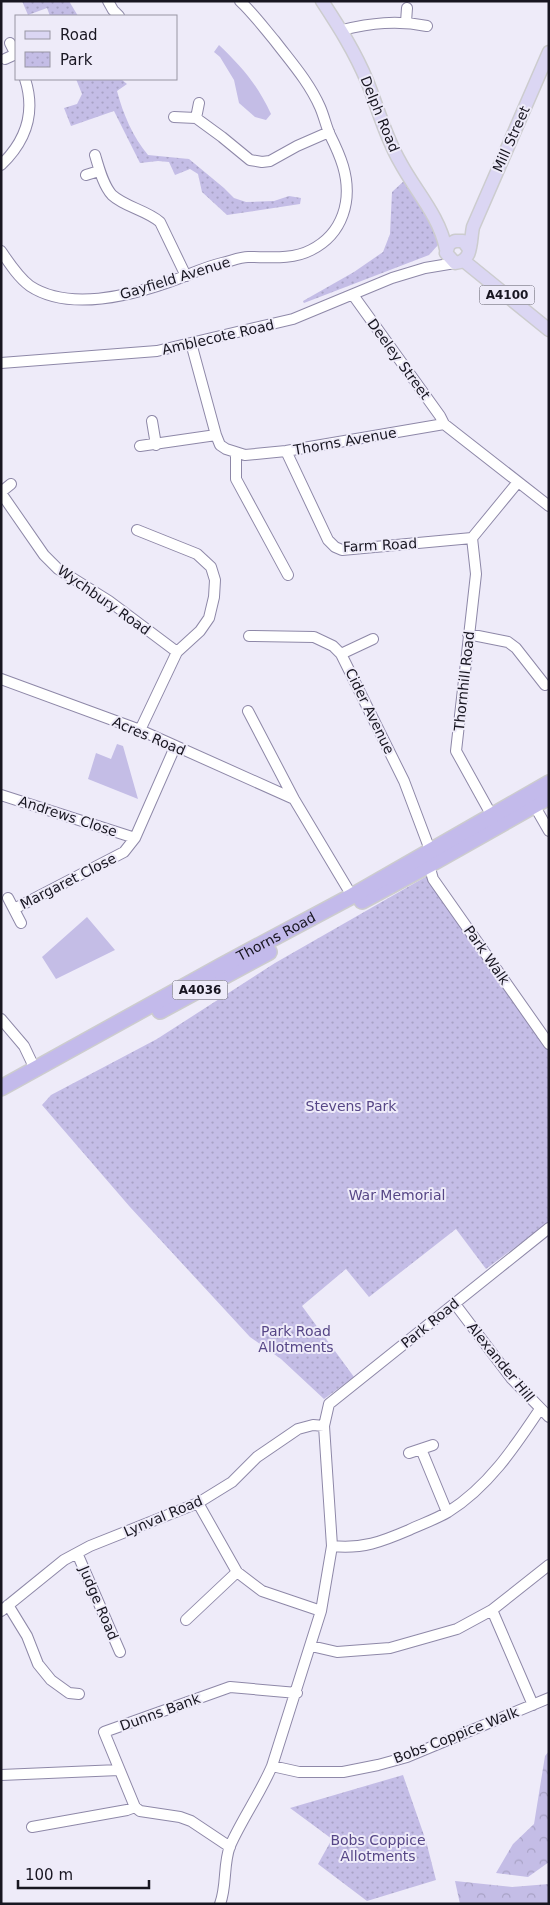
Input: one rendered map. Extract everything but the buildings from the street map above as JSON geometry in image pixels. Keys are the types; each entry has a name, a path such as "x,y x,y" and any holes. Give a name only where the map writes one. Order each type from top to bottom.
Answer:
{"highway":[{"name":"Thorns Road","path":"1,1088 352,896 549,784"},
{"name":"Thorns Road","path":"1,1100 549,797"}],"main road":[{"name":"Delph Road","path":"322,1 342,30 367,82 387,137 400,163 440,226 461,251"},
{"name":"Mill Street","path":"446,251 449,244 461,251 549,52"},
{"name":"Delph Road","path":"440,226 446,251"},
{"name":"A4100","path":"461,251 549,330"}],"street":[{"path":"108,1 118,15"},
{"name":"Gayfield Avenue","path":"1,251 10,265 26,282 55,297 108,299 169,282 216,264 236,259 304,253 313,250 330,237 340,225 347,202 343,165 320,106 305,80 240,1"},
{"path":"406,22 407,8"},
{"path":"342,30 370,24 406,22 427,26"},
{"path":"10,43 15,53"},
{"path":"5,59 15,55"},
{"path":"1,165 16,149 30,117 25,80"},
{"path":"196,118 199,103"},
{"path":"174,117 196,118 250,160 262,162 270,161 297,146 329,132"},
{"path":"95,155 100,172 109,191 114,196 153,216 160,222 186,276"},
{"path":"86,175 100,172"},
{"name":"Amblecote Road","path":"425,268 446,251"},
{"name":"Amblecote Road","path":"1,363 156,351 293,319 392,278 425,268 461,251"},
{"name":"Deeley Street","path":"353,295 444,424"},
{"path":"191,343 216,435 220,444 226,450 236,453 236,479 288,575"},
{"path":"152,422 156,445"},
{"path":"444,424 549,506"},
{"name":"Thorns Avenue","path":"236,453 245,455 286,451 444,424"},
{"path":"140,446 216,435"},
{"name":"Farm Road","path":"286,451 328,540 342,550 472,538"},
{"path":"472,538 518,482"},
{"name":"Wychbury Road","path":"11,484 1,492 44,555 58,569 109,601 177,652"},
{"path":"136,530 197,554 214,572 214,597 209,618 200,631 177,652 140,730"},
{"name":"Thornhill Road","path":"472,538 476,574 456,751 492,816"},
{"path":"468,634 508,642 516,648 545,685"},
{"name":"Cider Avenue","path":"256,639 314,637 333,646 341,654 404,781 430,850"},
{"path":"341,654 373,639"},
{"name":"Acres Road","path":"1,679 140,730 294,800"},
{"path":"248,711 294,800 352,896"},
{"name":"Margaret Close","path":"14,909 124,852 135,838 176,747"},
{"name":"Andrews Close","path":"1,794 135,838"},
{"path":"534,806 549,831"},
{"name":"Park Walk","path":"429,865 433,879 549,1044"},
{"name":"Margaret Close","path":"8,898 20,923"},
{"path":"1,1019 24,1046 35,1069"},
{"name":"Park Road","path":"324,1426 329,1404 549,1228"},
{"name":"Alexander Hill","path":"455,1304 511,1378 549,1417"},
{"path":"332,1546 353,1548 387,1540 447,1512 488,1479 505,1459 540,1409"},
{"path":"220,1904 230,1848 263,1788 272,1766 297,1693 321,1611 332,1546 324,1426"},
{"name":"Lynval Road","path":"5,1608 64,1560 198,1504 232,1482 257,1457 298,1429 324,1426"},
{"path":"409,1453 432,1445"},
{"path":"420,1449 447,1512"},
{"path":"198,1504 237,1572 262,1591 321,1611"},
{"name":"Judge Road","path":"77,1553 120,1652"},
{"path":"311,1646 337,1652 390,1648 457,1629 492,1610 549,1566"},
{"path":"186,1620 237,1572"},
{"path":"5,1608 27,1636 38,1664 51,1680 69,1693 78,1694"},
{"path":"492,1610 533,1705"},
{"name":"Dunns Bank","path":"135,1807 104,1732 230,1687 297,1693"},
{"name":"Bobs Coppice Walk","path":"272,1766 299,1772 343,1772 378,1765 407,1757 549,1698"},
{"path":"1,1775 119,1770"},
{"path":"32,1827 135,1807 140,1811 180,1817 191,1821 230,1848"}],"green space":[{"path":"22,1 69,1 77,15 50,15 47,8 28,15"},
{"path":"219,45 242,69 260,94 271,114 266,120 255,117 239,103 234,80 220,57 214,52"},
{"path":"76,80 122,80 127,84 117,91 119,100 133,133 148,155 189,159 234,198 246,202 274,201 289,196 301,198 300,204 227,215 202,192 198,174 190,169 175,175 169,162 140,163 114,111 71,126 64,108 77,104 82,94"},
{"path":"405,180 438,235 438,245 429,255 304,303 303,301 354,272 383,252 390,234 392,192"},
{"path":"117,744 123,746 138,799 88,779 96,753 111,759"},
{"name":"Stevens Park","path":"427,876 549,1050 549,1222 486,1269 456,1229 369,1297 346,1269 302,1306 354,1377 324,1399 281,1359 250,1337 130,1207 42,1105 51,1095 157,1039 275,963"},
{"path":"87,917 115,950 56,979 42,957"},
{"path":"549,1751 549,1862 528,1877 496,1873 513,1844 534,1824 545,1756"},
{"name":"Bobs Coppice Allotments","path":"403,1775 426,1841 436,1880 367,1901 318,1864 332,1839 290,1808"},
{"path":"455,1881 512,1887 549,1884 549,1904 460,1904"}],"park label":[{"name":"War Memorial","path":"397,1195"},
{"name":"Park Road Allotments","path":"296,1339"}]}
